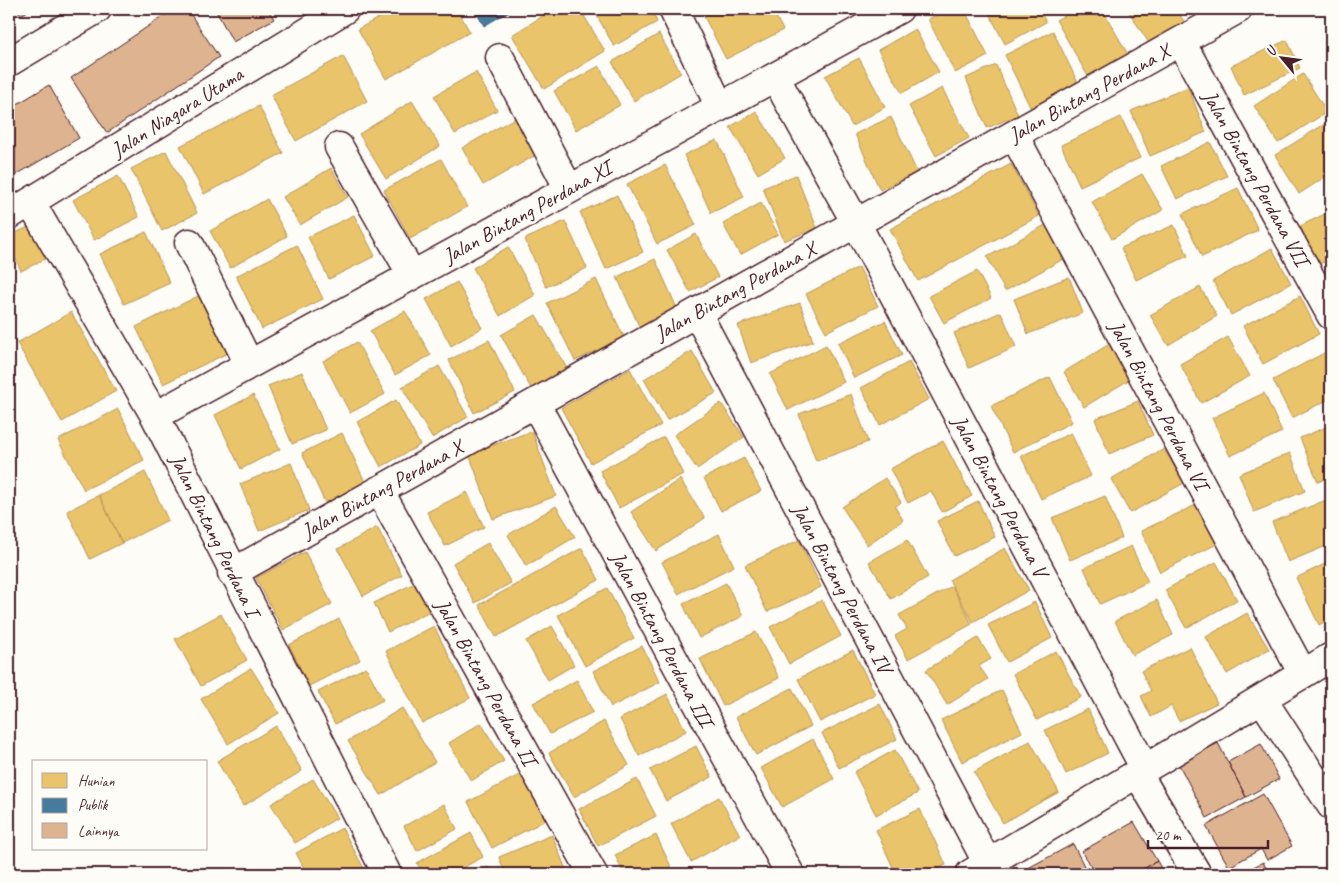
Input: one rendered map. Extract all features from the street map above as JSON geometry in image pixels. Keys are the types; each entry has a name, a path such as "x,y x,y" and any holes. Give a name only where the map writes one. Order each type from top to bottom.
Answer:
{"street":[{"path":"9,62 97,9"},
{"name":"Jalan Niagara Utama","path":"20,209 307,18 346,9"},
{"path":"673,9 720,107"},
{"name":"Jalan Bintang Perdana X","path":"232,573 1238,9"},
{"name":"Jalan Bintang Perdana XI","path":"155,416 775,77 893,10"},
{"name":"Jalan Bintang Perdana VII","path":"1181,42 1331,315"},
{"path":"500,58 569,189"},
{"name":"Jalan Bintang Perdana V","path":"775,77 856,223 1141,772 1196,874"},
{"name":"Jalan Bintang Perdana VI","path":"1014,135 1303,674"},
{"path":"340,147 412,275"},
{"name":"Jalan Bintang Perdana I","path":"20,209 155,416 232,573 386,874"},
{"path":"189,243 249,364"},
{"name":"Jalan Bintang Perdana IV","path":"697,313 980,870"},
{"name":"Jalan Bintang Perdana III","path":"536,403 790,874"},
{"name":"Jalan Bintang Perdana II","path":"379,490 593,874"},
{"path":"980,870 1331,657"},
{"path":"1262,699 1331,805"}],"building: Hunian":[{"path":"395,9 457,9 470,32 386,79 358,29"},
{"path":"554,9 580,9 605,51 544,89 512,35"},
{"path":"593,9 651,9 657,22 614,46"},
{"path":"700,9 772,9 783,30 726,59"},
{"path":"950,9 964,9 988,56 955,73 928,19"},
{"path":"987,9 1039,9 1046,22 1005,44"},
{"path":"1077,9 1102,9 1130,58 1090,80 1056,20"},
{"path":"1127,9 1176,9 1189,29 1154,51"},
{"path":"915,29 939,72 902,93 878,50"},
{"path":"1053,31 1079,85 1031,109 1005,55"},
{"path":"659,34 681,73 634,101 612,62"},
{"path":"1287,40 1300,68 1244,95 1231,66"},
{"path":"343,56 367,101 296,141 271,95"},
{"path":"859,58 885,107 852,126 825,76"},
{"path":"996,65 1018,115 987,128 966,78"},
{"path":"599,66 620,105 576,130 554,91"},
{"path":"476,72 497,110 455,134 434,96"},
{"path":"1303,74 1327,112 1278,143 1254,106"},
{"path":"1188,87 1206,132 1150,156 1131,111"},
{"path":"942,88 969,138 936,156 909,106"},
{"path":"412,101 440,146 386,179 359,134"},
{"path":"259,106 283,153 204,194 180,146"},
{"path":"756,111 785,158 758,174 730,127"},
{"path":"891,117 917,172 880,190 855,134"},
{"path":"1121,117 1140,158 1080,186 1061,145"},
{"path":"515,118 536,155 483,185 462,148"},
{"path":"1331,120 1331,173 1299,194 1275,155"},
{"path":"717,140 744,197 711,213 684,155"},
{"path":"1210,142 1227,176 1177,199 1161,166"},
{"path":"166,151 197,213 162,231 131,169"},
{"path":"441,159 467,207 410,239 384,190"},
{"path":"1011,164 1039,216 918,281 890,229"},
{"path":"665,165 696,225 657,244 627,184"},
{"path":"331,168 348,197 300,225 283,197"},
{"path":"1142,174 1163,210 1112,239 1092,202"},
{"path":"796,175 817,228 784,241 763,188"},
{"path":"118,176 139,217 94,240 73,200"},
{"path":"1238,188 1258,230 1202,257 1182,214"},
{"path":"617,195 643,252 606,269 580,212"},
{"path":"267,199 287,236 230,268 210,231"},
{"path":"761,203 778,234 740,255 723,224"},
{"path":"1331,211 1331,258 1318,265 1300,226"},
{"path":"354,215 375,256 329,279 308,237"},
{"path":"565,221 587,268 546,287 525,239"},
{"path":"39,222 55,254 21,271 9,244 9,236"},
{"path":"1049,223 1067,257 1005,291 987,257"},
{"path":"1174,225 1188,256 1136,280 1121,248"},
{"path":"146,232 170,283 124,304 100,254"},
{"path":"696,234 718,277 690,292 667,250"},
{"path":"297,245 323,299 262,329 236,276"},
{"path":"508,247 535,295 500,316 473,268"},
{"path":"1272,248 1291,283 1231,315 1213,281"},
{"path":"655,259 681,317 643,335 617,277"},
{"path":"859,267 878,306 826,332 806,294"},
{"path":"977,271 991,298 944,323 929,296"},
{"path":"1069,277 1083,313 1028,334 1014,299"},
{"path":"596,279 624,337 575,361 547,303"},
{"path":"457,282 482,328 451,346 426,299"},
{"path":"1200,287 1217,316 1168,345 1150,315"},
{"path":"202,294 230,352 163,384 136,327"},
{"path":"1300,296 1319,334 1263,364 1243,326"},
{"path":"800,303 813,341 751,363 738,325"},
{"path":"405,311 431,355 395,375 370,331"},
{"path":"71,312 116,391 62,422 17,343"},
{"path":"1001,312 1016,347 969,368 954,333"},
{"path":"536,315 569,372 533,392 501,335"},
{"path":"885,321 902,355 854,378 838,343"},
{"path":"1228,337 1250,376 1201,403 1180,364"},
{"path":"489,340 515,392 474,413 449,360"},
{"path":"357,342 385,394 350,413 323,361"},
{"path":"1111,343 1132,378 1084,407 1064,372"},
{"path":"826,345 844,382 788,410 770,374"},
{"path":"692,351 716,393 667,420 644,379"},
{"path":"1328,351 1331,358 1331,398 1292,418 1273,380"},
{"path":"909,362 929,399 880,425 861,388"},
{"path":"439,366 468,417 432,438 402,387"},
{"path":"630,369 661,425 591,463 561,408"},
{"path":"302,372 326,430 292,444 268,386"},
{"path":"1050,377 1072,422 1013,452 991,406"},
{"path":"1264,393 1282,432 1230,456 1212,418"},
{"path":"851,394 868,442 816,461 799,414"},
{"path":"253,395 280,449 241,469 215,415"},
{"path":"396,400 420,445 381,467 357,422"},
{"path":"1138,401 1153,435 1109,454 1095,419"},
{"path":"721,403 744,437 697,469 674,435"},
{"path":"118,409 144,460 84,490 58,440"},
{"path":"1331,425 1331,476 1318,482 1300,438"},
{"path":"532,431 556,496 493,519 469,454"},
{"path":"342,433 367,486 326,505 302,453"},
{"path":"1071,433 1091,476 1041,499 1021,456"},
{"path":"664,437 683,474 619,508 600,471"},
{"path":"943,441 972,496 942,512 931,491 908,503 890,469"},
{"path":"1164,449 1184,483 1130,513 1111,479"},
{"path":"1290,453 1305,491 1254,512 1239,474"},
{"path":"744,458 761,491 721,511 704,478"},
{"path":"291,463 309,510 259,531 240,484"},
{"path":"145,472 168,520 122,543 99,495"},
{"path":"885,478 901,502 895,507 903,520 867,545 842,507"},
{"path":"680,479 705,518 656,551 631,512"},
{"path":"467,492 484,527 445,546 427,512"},
{"path":"99,495 122,543 90,559 67,511"},
{"path":"1105,496 1122,538 1070,560 1052,518"},
{"path":"1331,498 1331,544 1288,562 1272,522"},
{"path":"978,501 995,537 954,556 937,521"},
{"path":"1202,502 1221,542 1160,572 1141,531"},
{"path":"556,506 575,537 526,566 508,535"},
{"path":"377,527 402,575 363,596 338,549"},
{"path":"719,534 734,566 678,594 662,562"},
{"path":"799,540 821,587 767,612 745,565"},
{"path":"907,540 928,577 891,599 869,562"},
{"path":"488,543 511,583 475,603 453,563"},
{"path":"1131,546 1148,582 1100,604 1084,568"},
{"path":"582,548 599,580 496,637 479,605"},
{"path":"1005,548 1029,590 973,622 949,580"},
{"path":"305,552 332,604 283,630 256,578"},
{"path":"1331,561 1331,618 1319,625 1296,578"},
{"path":"1216,562 1237,600 1186,628 1165,590"},
{"path":"415,583 430,611 388,632 374,603"},
{"path":"726,583 743,616 699,638 683,604"},
{"path":"952,586 972,624 908,659 895,636 907,629 899,615"},
{"path":"607,588 634,638 585,666 558,615"},
{"path":"822,600 841,636 789,664 770,627"},
{"path":"1157,600 1173,635 1132,655 1115,621"},
{"path":"1035,602 1052,638 1007,662 988,625"},
{"path":"1247,613 1269,649 1227,674 1206,637"},
{"path":"221,614 247,660 201,686 175,639"},
{"path":"339,619 360,660 309,686 289,645"},
{"path":"434,626 470,698 422,723 386,651"},
{"path":"552,626 574,665 548,680 526,641"},
{"path":"756,632 779,678 723,706 700,659"},
{"path":"978,638 991,659 979,666 988,679 947,705 926,670"},
{"path":"642,646 660,682 611,707 593,671"},
{"path":"1190,647 1217,703 1179,721 1171,706 1151,717 1141,696 1151,691 1141,671"},
{"path":"853,650 875,694 820,722 798,679"},
{"path":"1056,651 1081,697 1037,720 1013,674"},
{"path":"366,667 383,700 335,724 318,692"},
{"path":"251,668 279,713 228,744 201,699"},
{"path":"577,680 593,712 550,734 533,703"},
{"path":"792,688 811,726 756,755 736,717"},
{"path":"1002,690 1022,732 962,762 941,720"},
{"path":"667,694 686,731 639,756 620,719"},
{"path":"880,704 897,739 839,768 822,733"},
{"path":"402,708 435,762 381,795 348,741"},
{"path":"1088,709 1108,753 1066,774 1045,730"},
{"path":"604,721 629,765 574,797 549,753"},
{"path":"481,723 504,761 471,781 449,743"},
{"path":"276,726 302,771 243,806 217,761"},
{"path":"813,739 834,779 782,807 761,768"},
{"path":"1030,741 1059,792 1003,823 974,772"},
{"path":"696,746 712,777 666,801 650,770"},
{"path":"895,750 918,793 876,815 854,772"},
{"path":"521,774 546,820 492,848 468,802"},
{"path":"313,779 337,818 295,843 271,804"},
{"path":"637,779 656,816 598,846 579,809"},
{"path":"719,797 740,835 691,862 671,824"},
{"path":"444,804 457,829 417,851 404,826"},
{"path":"920,809 946,865 925,874 896,874 876,830"},
{"path":"342,828 367,874 307,874 296,853"},
{"path":"471,833 483,857 451,874 423,874 417,863"},
{"path":"552,835 567,872 561,874 505,874 499,857"},
{"path":"656,835 674,873 624,874 615,855"},
{"path":"488,867 492,874 472,874"}],"building: Publik":[{"path":"474,9 513,9 484,26"}],"building: Lainnya":[{"path":"17,9 31,9 21,15"},
{"path":"174,9 187,9 219,57 107,133 71,78"},
{"path":"215,9 268,9 274,19 233,42"},
{"path":"9,29 16,44 9,48"},
{"path":"49,85 79,138 9,179 9,109"},
{"path":"1218,743 1246,797 1207,818 1178,763"},
{"path":"1261,744 1279,779 1246,797 1228,762"},
{"path":"1263,794 1292,846 1267,860 1261,849 1229,867 1206,826"},
{"path":"1134,822 1157,861 1135,874 1096,874 1082,851"},
{"path":"1073,844 1088,874 1017,874"},
{"path":"1157,861 1164,874 1135,874"},
{"path":"1263,862 1269,874 1240,874"}]}
